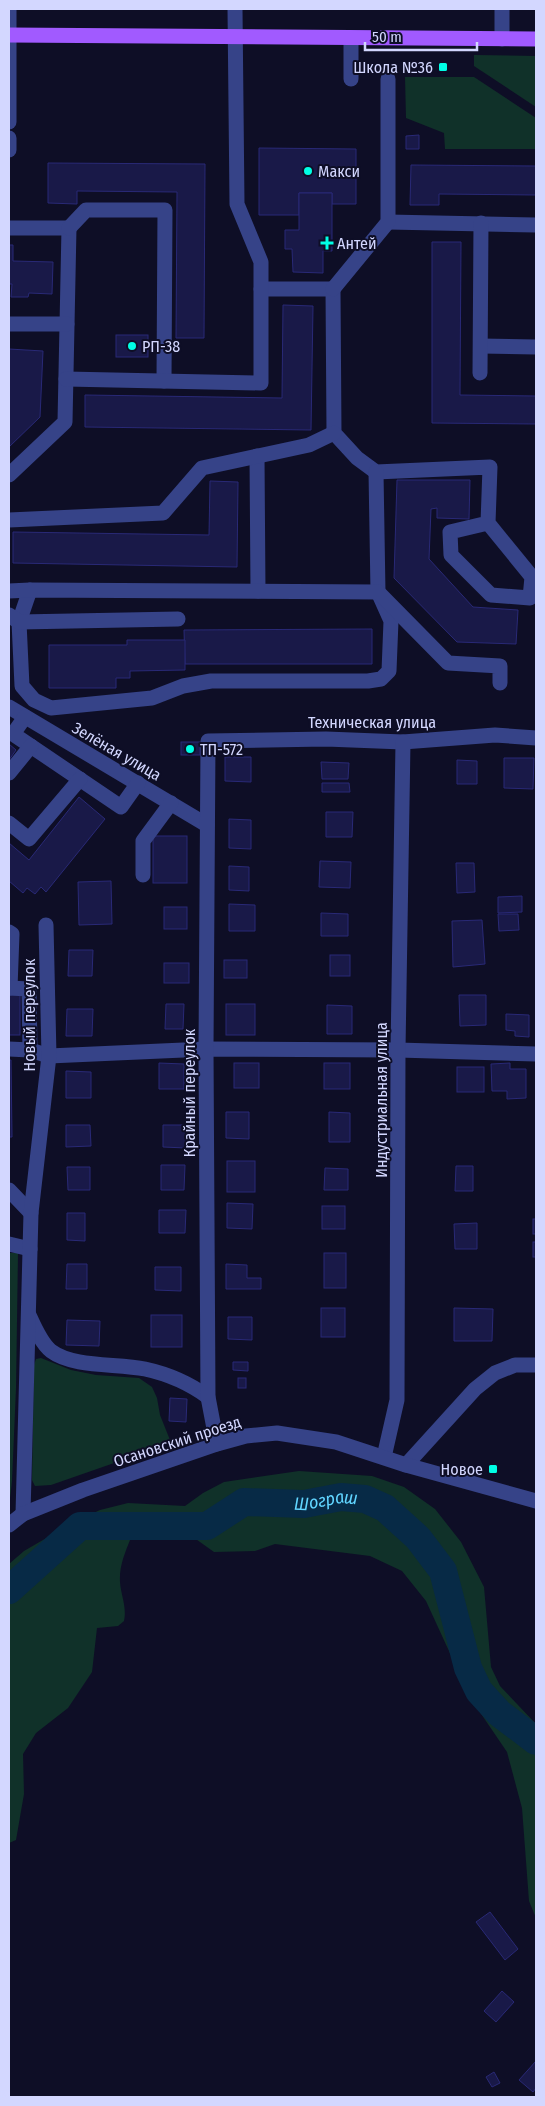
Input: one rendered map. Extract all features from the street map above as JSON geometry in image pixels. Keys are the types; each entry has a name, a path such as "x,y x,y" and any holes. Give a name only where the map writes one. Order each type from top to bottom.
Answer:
{"main road":[{"path":"9,35 536,40"}],"street":[{"path":"9,9 9,122"},
{"path":"66,379 261,384 261,262 237,204 235,9"},
{"path":"502,9 502,39"},
{"path":"351,38 351,79"},
{"path":"388,79 388,222 333,289 334,433 357,458 376,472 490,467 488,523 532,577 530,598 491,595 450,555 450,532 488,523"},
{"path":"9,138 9,150"},
{"path":"9,475 65,422 69,228 86,210 165,210 164,381"},
{"path":"388,222 536,225"},
{"path":"480,374 481,223"},
{"path":"9,228 69,228"},
{"path":"261,289 333,289"},
{"path":"9,324 67,324"},
{"path":"481,346 536,347"},
{"path":"9,520 163,513 202,468 309,445 334,433"},
{"path":"258,456 258,591"},
{"path":"30,590 14,618 22,686 34,700 51,708 152,698 183,686 211,681 368,682 381,679 389,671 391,621 378,592 376,472"},
{"path":"9,591 378,592 448,663 500,666 500,683"},
{"path":"14,618 178,619"},
{"name":"Зелёная улица","path":"9,707 208,825"},
{"path":"25,717 13,734 121,807 138,783"},
{"name":"Техническая улица","path":"208,741 326,739 404,742 495,735 536,738"},
{"name":"Крайный переулок","path":"208,741 206,1049 208,1397 217,1444"},
{"name":"Индустриальная улица","path":"384,1457 397,1400 398,1050 404,742"},
{"path":"9,773 31,746"},
{"path":"9,823 28,839 80,779"},
{"path":"143,875 143,841 171,803"},
{"name":"Новый переулок","path":"23,1514 32,1213 49,1056 46,926"},
{"path":"9,932 12,934 9,988 29,989 30,1050"},
{"path":"9,1049 30,1050 49,1056 206,1049 398,1050 536,1054"},
{"path":"9,1190 32,1213"},
{"path":"9,1244 30,1249"},
{"path":"28,1314 50,1350 70,1360 144,1369 186,1383 208,1397"},
{"path":"406,1465 475,1389 495,1373 515,1365 536,1365"},
{"name":"Осановский проезд","path":"9,1525 23,1514 83,1490 217,1444 246,1436 277,1433 336,1442 406,1465 536,1502"}],"green space":[{"path":"474,55 536,56 536,107 474,66"},
{"path":"405,77 474,77 536,118 536,149 445,149 444,133 406,118"},
{"path":"9,1253 18,1253 16,1388 9,1507"},
{"path":"41,1358 71,1370 96,1375 139,1378 152,1387 170,1440 163,1446 51,1485 35,1486 32,1480 34,1365 36,1359"},
{"path":"299,1471 372,1476 404,1487 435,1509 461,1542 484,1587 491,1667 500,1686 536,1724 536,1918 529,1901 522,1808 507,1752 471,1699 426,1601 402,1571 370,1556 275,1544 255,1551 214,1552 186,1532 150,1533 130,1540 120,1571 125,1611 124,1621 118,1626 97,1628 92,1672 68,1708 36,1733 23,1754 24,1794 16,1840 9,1843 9,1564 24,1551 74,1522 100,1510 128,1503 185,1506 203,1493 224,1482"}],"building":[{"path":"419,135 419,149 406,149 406,136"},
{"name":"Макси","path":"259,148 356,149 356,204 332,204 332,193 299,193 299,215 259,215"},
{"path":"48,163 205,164 204,338 176,338 177,192 77,191 77,204 48,203"},
{"path":"411,165 536,166 536,195 439,194 439,205 410,205"},
{"path":"299,193 332,193 332,251 323,251 323,273 293,272 292,249 285,249 285,230 299,230"},
{"path":"432,242 461,242 460,395 536,396 536,424 432,423"},
{"path":"9,245 13,245 13,261 53,262 52,294 29,293 28,297 11,297"},
{"path":"283,305 313,306 311,430 85,427 85,395 282,398"},
{"name":"РП-38","path":"116,335 148,335 148,357 116,357"},
{"path":"9,349 43,351 40,417 9,447"},
{"path":"397,480 470,480 469,519 437,518 437,508 431,509 429,559 473,607 518,610 516,644 457,642 394,578"},
{"path":"210,481 238,482 237,567 13,563 13,532 209,535"},
{"path":"372,629 372,664 185,664 184,630"},
{"path":"127,640 185,640 185,670 130,671 130,678 116,678 116,688 49,688 49,645 127,645"},
{"name":"ТП-572","path":"181,742 200,742 200,755 181,755"},
{"path":"9,744 16,750 9,760"},
{"path":"225,757 251,757 251,782 225,781"},
{"path":"504,758 534,758 533,789 504,788"},
{"path":"457,760 477,761 477,784 457,784"},
{"path":"321,762 349,763 348,779 322,779"},
{"path":"322,783 349,783 350,792 322,792"},
{"path":"79,797 105,819 46,892 41,887 35,894 27,888 23,893 9,881 9,843 29,860"},
{"path":"326,812 353,812 352,837 326,837"},
{"path":"229,819 251,820 251,849 229,848"},
{"path":"153,836 187,836 187,883 153,883"},
{"path":"320,861 351,862 350,888 319,887"},
{"path":"456,863 474,863 475,892 457,893"},
{"path":"229,866 249,867 249,891 229,890"},
{"path":"111,881 112,924 79,925 78,882"},
{"path":"522,896 522,912 498,913 498,897"},
{"path":"229,904 255,905 255,931 229,931"},
{"path":"164,907 187,907 187,929 164,929"},
{"path":"321,913 348,914 348,936 321,936"},
{"path":"498,914 518,914 519,930 499,931"},
{"path":"482,920 485,964 453,967 452,921"},
{"path":"69,950 93,950 92,976 68,976"},
{"path":"330,955 350,955 350,976 330,976"},
{"path":"224,960 247,960 247,978 224,978"},
{"path":"164,963 189,963 189,983 164,983"},
{"path":"9,992 20,992 20,1035 9,1035"},
{"path":"459,995 486,995 486,1025 460,1026"},
{"path":"166,1004 184,1004 183,1029 165,1029"},
{"path":"226,1004 255,1004 255,1035 226,1035"},
{"path":"327,1005 352,1006 352,1034 327,1034"},
{"path":"67,1009 93,1009 92,1036 66,1036"},
{"path":"506,1014 529,1015 529,1037 515,1036 515,1031 506,1030"},
{"path":"9,1060 11,1060 12,1137 9,1137"},
{"path":"159,1063 184,1064 184,1089 159,1089"},
{"path":"234,1063 259,1063 259,1088 234,1088"},
{"path":"324,1063 350,1063 350,1089 324,1089"},
{"path":"510,1063 510,1069 526,1069 526,1098 507,1099 507,1091 492,1091 491,1064"},
{"path":"457,1067 484,1067 484,1092 457,1092"},
{"path":"66,1071 91,1072 91,1098 66,1098"},
{"path":"226,1112 249,1112 249,1139 226,1138"},
{"path":"329,1112 350,1113 350,1142 329,1142"},
{"path":"66,1125 90,1125 91,1146 66,1147"},
{"path":"163,1125 187,1125 186,1148 163,1147"},
{"path":"227,1161 255,1161 255,1192 227,1192"},
{"path":"161,1165 185,1165 184,1190 161,1190"},
{"path":"456,1166 473,1166 473,1191 455,1191"},
{"path":"67,1167 90,1167 90,1190 68,1190"},
{"path":"325,1168 348,1169 348,1190 324,1190"},
{"path":"227,1203 253,1204 252,1229 227,1228"},
{"path":"322,1206 345,1206 345,1229 322,1229"},
{"path":"159,1210 186,1210 185,1233 159,1233"},
{"path":"67,1213 85,1213 85,1241 67,1240"},
{"path":"533,1219 536,1219 536,1234 533,1234"},
{"path":"477,1223 477,1249 455,1249 454,1224"},
{"path":"533,1242 536,1242 536,1257 533,1257"},
{"path":"324,1253 346,1253 346,1288 324,1288"},
{"path":"67,1264 87,1264 87,1289 66,1289"},
{"path":"226,1264 247,1265 247,1278 261,1278 261,1289 226,1289"},
{"path":"155,1267 181,1267 181,1291 155,1290"},
{"path":"321,1308 345,1308 345,1337 321,1337"},
{"path":"454,1308 493,1309 492,1341 454,1341"},
{"path":"151,1315 182,1315 182,1347 151,1347"},
{"path":"228,1317 252,1317 252,1340 228,1339"},
{"path":"67,1320 100,1321 99,1346 66,1345"},
{"path":"233,1362 248,1362 248,1371 233,1370"},
{"path":"238,1378 246,1378 246,1388 238,1388"},
{"path":"170,1398 187,1399 186,1422 169,1421"},
{"path":"490,1912 518,1949 505,1960 476,1922"},
{"path":"502,1991 514,2002 496,2022 484,2011"},
{"path":"536,2061 536,2088 533,2092 519,2080"},
{"path":"494,2072 500,2083 492,2087 486,2077"}],"waterway":[{"name":"Шограш","path":"9,1590 80,1526 207,1526 244,1502 304,1504 341,1497 365,1499 385,1508 418,1538 443,1571 468,1668 479,1691 499,1713 536,1741"}],"place":[{"name":"Школа №36","path":"443,67"},
{"name":"Макси","path":"308,171"},
{"name":"Антей","path":"327,243"},
{"name":"РП-38","path":"132,346"},
{"name":"ТП-572","path":"190,749"},
{"name":"Новое","path":"493,1469"}]}
